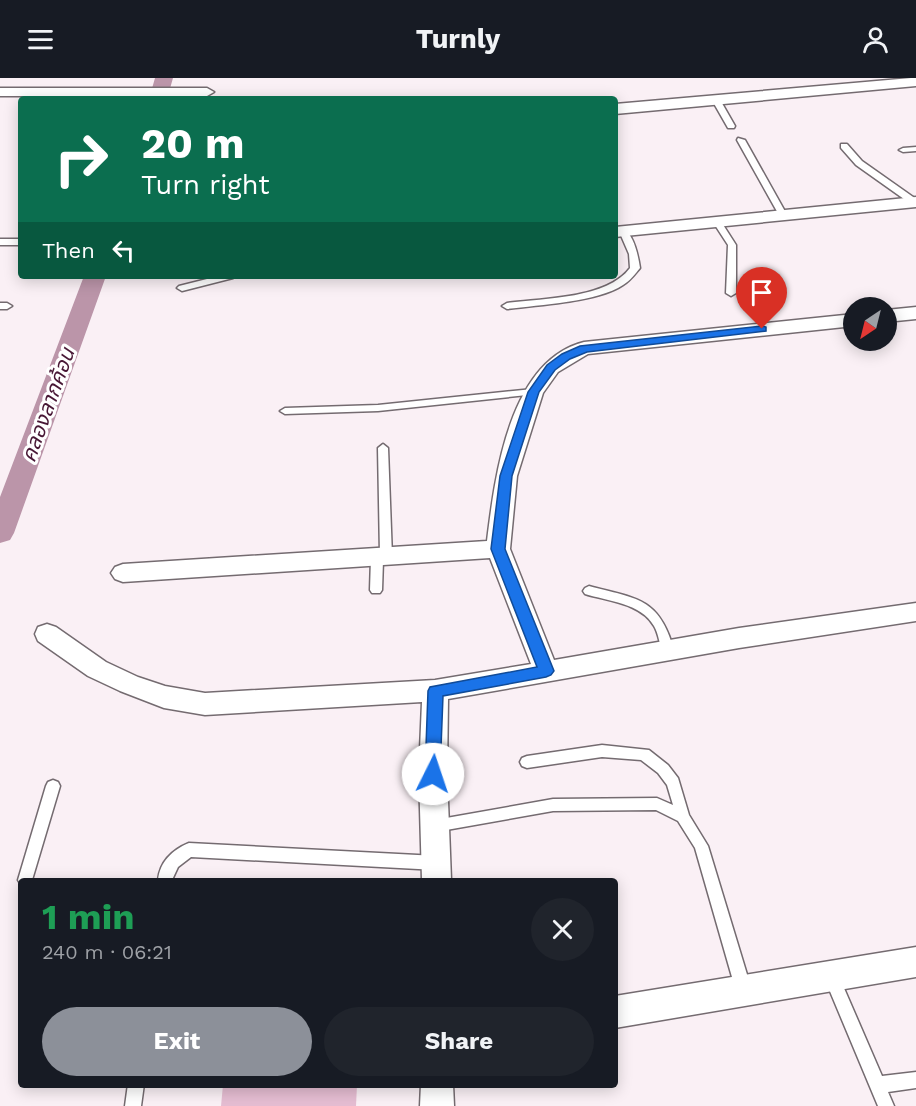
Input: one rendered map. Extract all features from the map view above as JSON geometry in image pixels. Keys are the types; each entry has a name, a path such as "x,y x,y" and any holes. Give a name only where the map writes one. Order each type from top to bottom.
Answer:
{"street":[{"path":"618,109 916,82"},
{"path":"0,92 203,90"},
{"path":"619,232 915,202"},
{"path":"897,315 916,314"},
{"path":"546,671 498,549 506,476 533,392 551,368 584,348 843,321"},
{"path":"123,573 498,549"},
{"path":"47,634 97,669 129,684 164,697 205,704 435,691 668,650 916,612"},
{"path":"435,691 433,774 437,872"},
{"path":"618,1012 916,962"},
{"path":"437,1088 437,1106"}],"lane":[{"path":"716,100 730,126"},
{"path":"741,140 783,215"},
{"path":"844,146 859,163 915,202"},
{"path":"903,150 916,149"},
{"path":"717,222 732,245 731,293"},
{"path":"507,306 587,294 616,286 628,278 635,268 633,254 619,232"},
{"path":"0,242 18,242"},
{"path":"182,288 218,279"},
{"path":"285,411 378,408 533,392"},
{"path":"376,590 382,557 383,448"},
{"path":"589,591 650,613 661,627 668,650"},
{"path":"527,762 602,751 644,754 663,769 673,782 683,817 701,846 744,991"},
{"path":"26,878 52,786"},
{"path":"435,826 553,805 657,804 683,817"},
{"path":"165,878 166,869 176,857 189,850 437,872"},
{"path":"832,976 886,1106"},
{"path":"877,1085 916,1080"},
{"path":"133,1106 135,1088"}],"shaded area":[{"path":"223,1088 357,1088 356,1106 221,1106"}],"waterway":[{"name":"คลองลากค้อน","path":"159,96 164,78"},
{"name":"คลองลากค้อน","path":"0,533 94,279"}],"route":[{"path":"433,774 436,725 435,691 546,671 498,549 506,476 533,392 551,368 584,348 762,329"}]}
